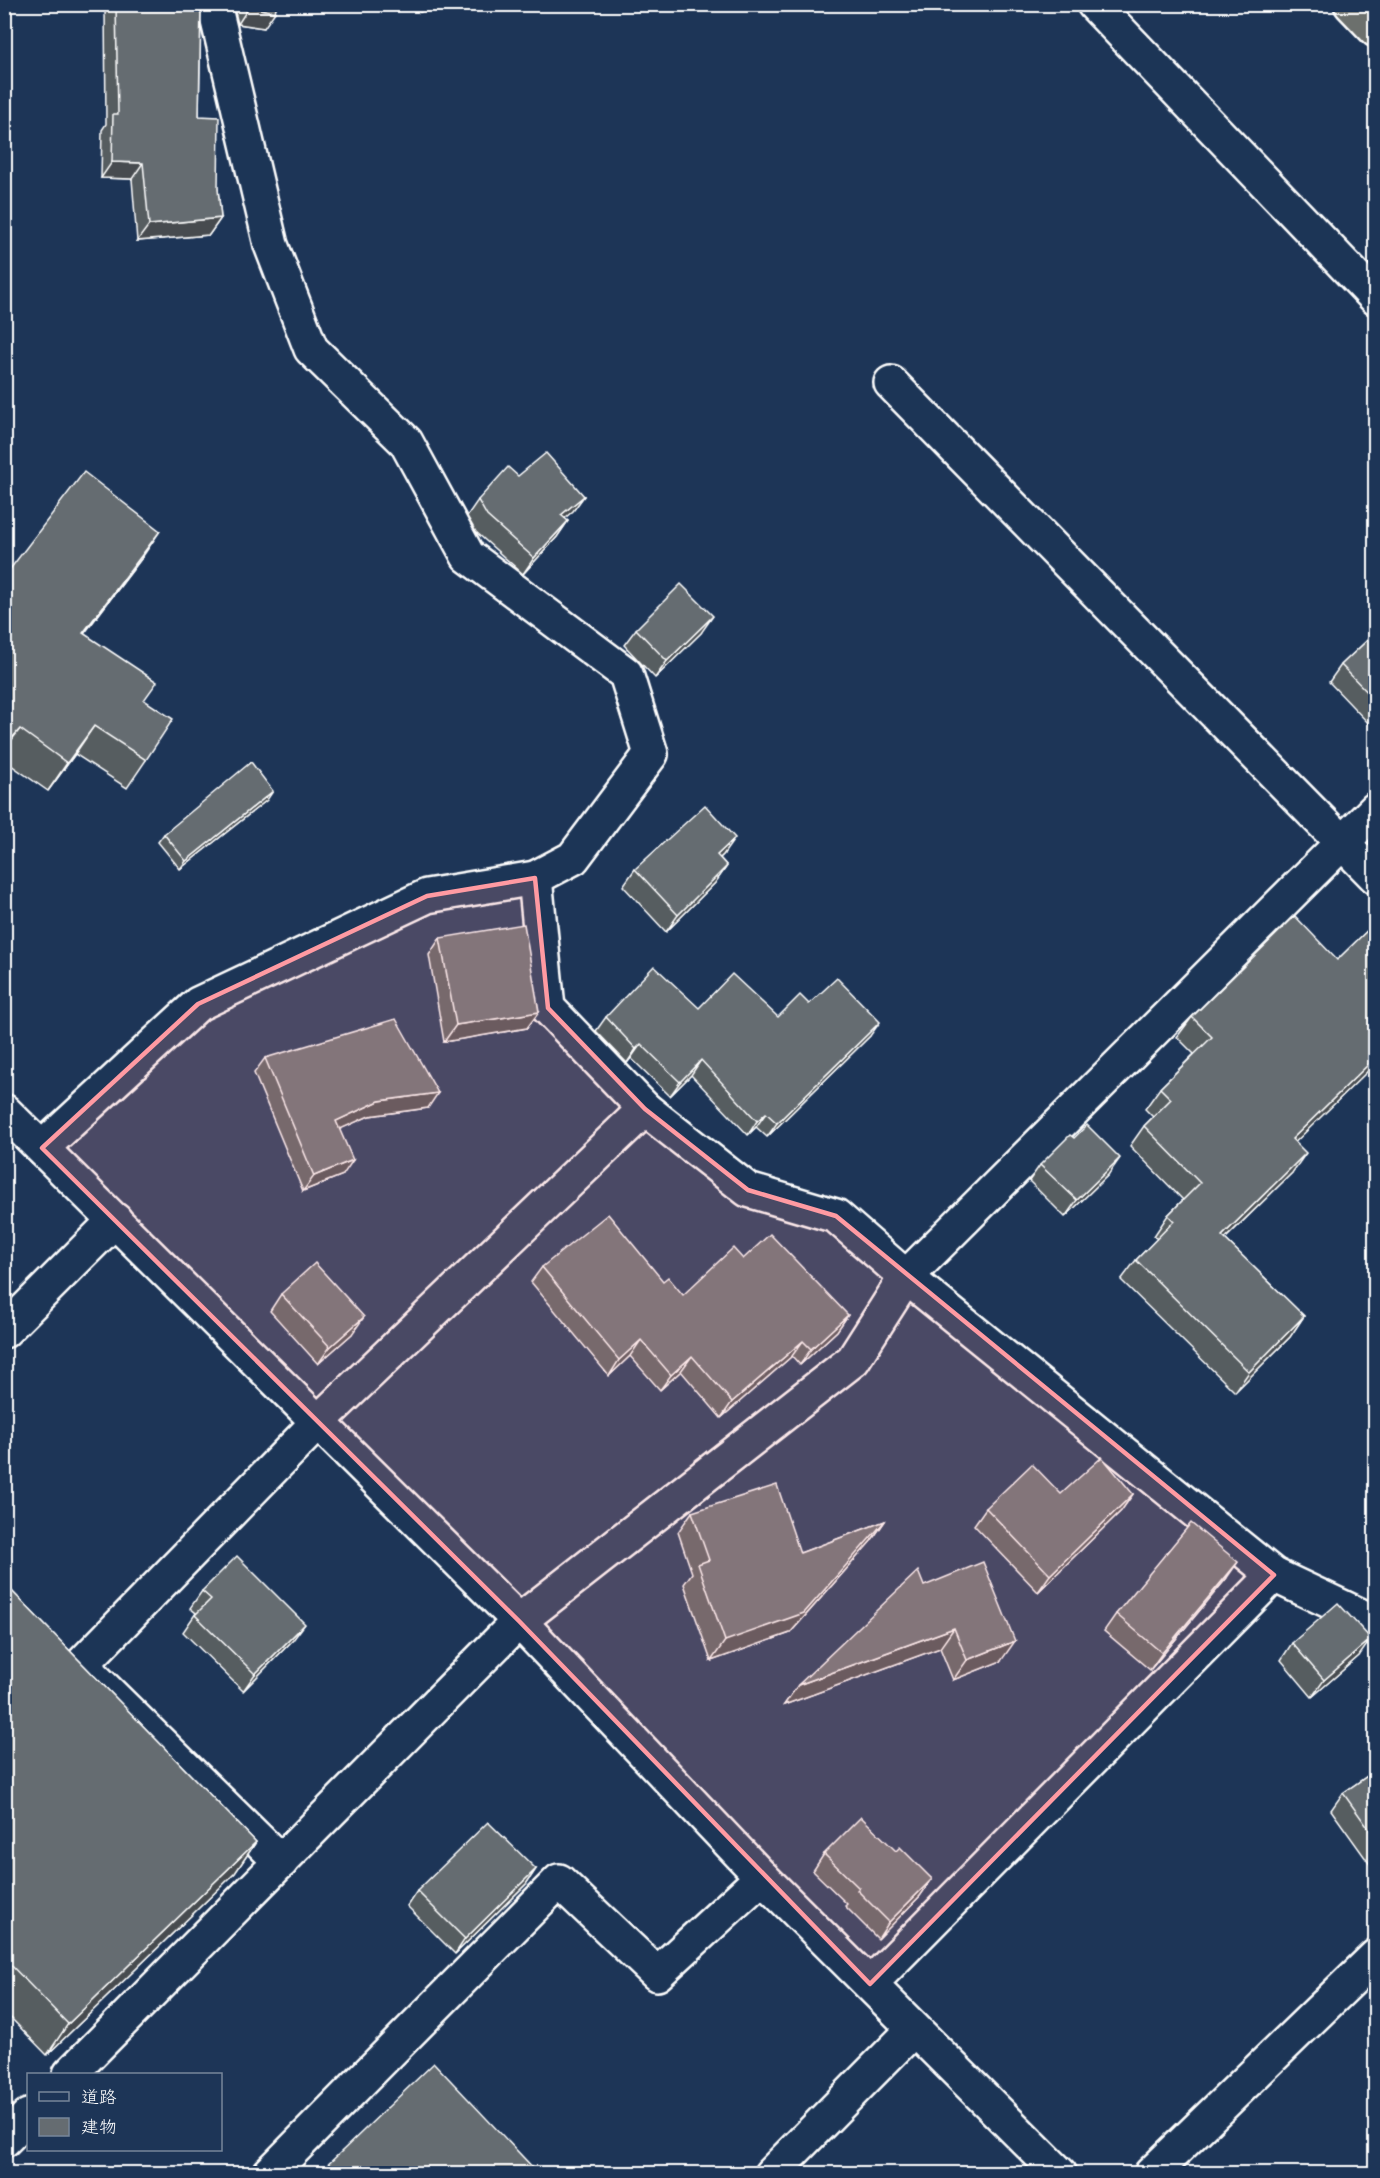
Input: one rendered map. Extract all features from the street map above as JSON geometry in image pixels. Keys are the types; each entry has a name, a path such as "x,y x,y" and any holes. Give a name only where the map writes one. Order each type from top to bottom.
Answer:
{"highway":[{"path":"1351,4 1376,30"}],"street":[{"path":"42,1148 198,1004 427,896 535,878 573,858 651,754 626,674 468,556 406,442 311,349 271,245 214,4"},
{"path":"1094,4 1376,298"},
{"path":"891,383 1376,877"},
{"path":"71,2073 519,1621 853,1360 906,1277 1376,809"},
{"path":"535,878 548,1008 645,1109 748,1190 836,1216 906,1277 1274,1575 1376,1623"},
{"path":"281,1862 81,1665 319,1421 645,1109"},
{"path":"4,1111 519,1621 762,1877 1060,2174"},
{"path":"4,1331 115,1220"},
{"path":"870,1984 1274,1575"},
{"path":"269,2174 559,1881 657,1974 762,1877"},
{"path":"1151,2174 1376,1956"},
{"path":"771,2174 914,2029"},
{"path":"4,2140 27,2117"}],"highlighted area":[{"path":"535,878 548,1008 645,1109 748,1190 836,1216 1274,1575 870,1984 519,1621 42,1148 198,1004 427,896"}],"building":[{"path":"116,4 201,4 199,116 219,117 218,189 221,218 149,225 143,163 112,162 113,114 118,114"},
{"path":"249,4 277,4 275,12 249,7"},
{"path":"546,453 584,496 561,515 568,521 534,558 487,516 478,500 508,467 518,476"},
{"path":"84,472 160,531 83,633 157,682 144,700 173,719 146,760 94,726 67,763 20,729 4,747 4,577"},
{"path":"681,584 713,616 667,661 636,629"},
{"path":"1376,632 1376,701 1341,665"},
{"path":"251,762 273,791 186,861 164,834"},
{"path":"705,805 735,838 717,855 727,866 678,915 635,869"},
{"path":"1295,916 1337,960 1376,922 1376,1057 1292,1139 1306,1153 1222,1236 1304,1316 1249,1372 1136,1260 1174,1221 1168,1215 1200,1183 1144,1126 1171,1099 1160,1088 1212,1037 1192,1017"},
{"path":"524,924 539,1012 456,1025 440,938"},
{"path":"654,966 699,1008 732,974 778,1017 800,995 809,1004 837,978 880,1022 777,1123 766,1113 757,1121 701,1060 680,1082 641,1044 636,1049 606,1017"},
{"path":"396,1019 438,1093 379,1101 336,1121 353,1160 314,1176 265,1058"},
{"path":"1087,1125 1120,1158 1077,1200 1040,1165 1070,1135 1074,1138"},
{"path":"608,1214 663,1281 668,1277 683,1295 733,1248 743,1259 770,1234 848,1315 811,1349 803,1341 732,1402 692,1356 671,1375 641,1340 619,1360 542,1267"},
{"path":"315,1263 364,1317 330,1347 281,1294"},
{"path":"4,1274 14,1283 4,1294"},
{"path":"1102,1457 1133,1494 1050,1575 986,1508 1032,1464 1061,1494"},
{"path":"777,1485 800,1553 885,1521 804,1613 725,1641 698,1564 709,1560 692,1512"},
{"path":"1191,1523 1238,1562 1162,1653 1116,1614"},
{"path":"237,1556 305,1624 255,1674 195,1615 211,1599 202,1591"},
{"path":"983,1562 1015,1641 967,1660 954,1628 798,1685 918,1571 924,1586"},
{"path":"4,1583 256,1842 68,2024 4,1958"},
{"path":"1338,1603 1371,1639 1324,1680 1292,1643"},
{"path":"1376,1770 1376,1839 1343,1793"},
{"path":"861,1817 896,1851 900,1847 932,1879 889,1922 857,1890 859,1888 824,1854"},
{"path":"488,1822 536,1869 465,1939 417,1891"},
{"path":"434,2063 539,2174 318,2174"}]}
